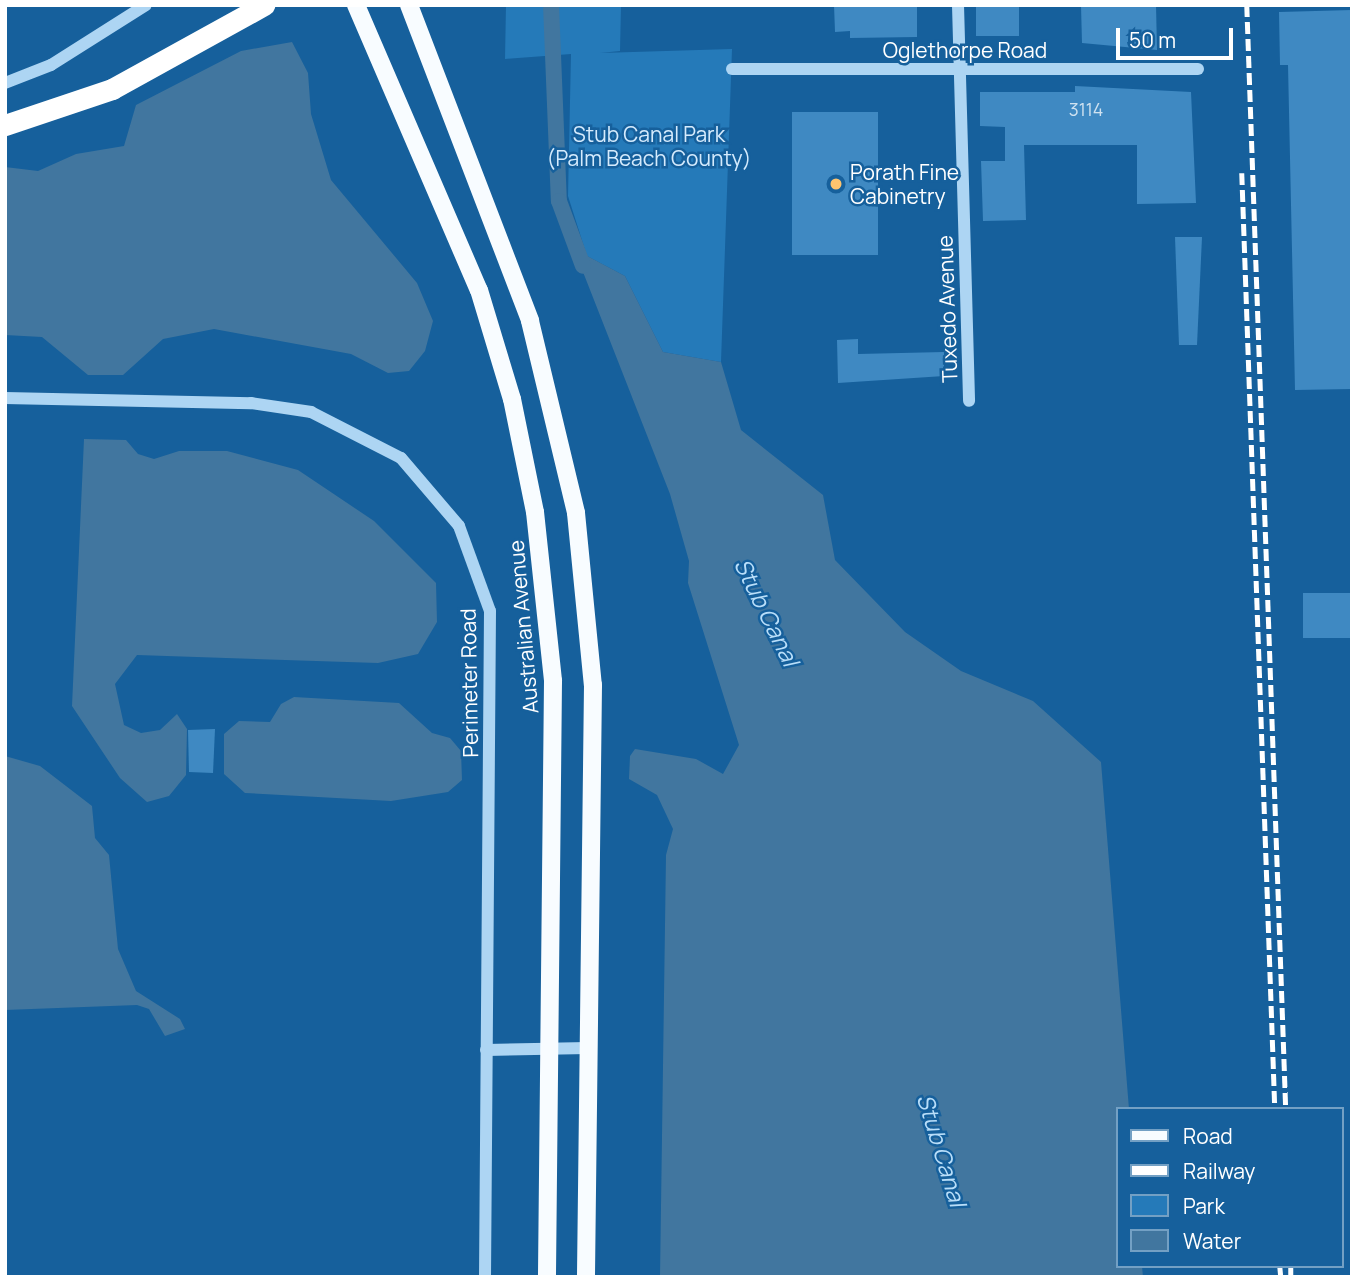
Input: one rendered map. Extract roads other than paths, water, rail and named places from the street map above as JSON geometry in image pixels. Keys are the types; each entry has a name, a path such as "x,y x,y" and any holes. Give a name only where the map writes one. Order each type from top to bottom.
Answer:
{"highway":[{"path":"7,125 143,75 264,5"}],"main road":[{"name":"Australian Avenue","path":"356,5 479,290 512,399 536,512 554,681 547,1277"},
{"path":"409,5 456,113 530,321 576,513 593,685 586,1277"}],"street":[{"path":"344,5 368,29"},
{"name":"Tuxedo Avenue","path":"958,5 968,401"},
{"path":"5,83 51,65 146,6"},
{"name":"Oglethorpe Road","path":"732,69 1198,69"},
{"name":"Perimeter Road","path":"5,398 251,403 311,412 373,439 440,498 475,556 490,611 485,1277"},
{"path":"486,1050 588,1048"}],"water":[{"path":"292,42 308,73 311,114 331,180 417,283 433,321 425,351 409,371 388,373 351,354 214,329 163,339 123,375 88,375 42,337 5,335 5,167 38,171 76,154 124,146 136,105 241,51"},
{"path":"574,249 625,276 663,352 721,362 741,430 823,495 835,560 905,632 961,671 1033,701 1101,762 1129,1107 1116,1107 1116,1268 1142,1268 1143,1277 660,1277 666,855 673,829 657,795 629,779 630,756 635,749 696,759 723,774 739,745 688,583 689,561 670,494"},
{"path":"84,439 126,440 138,454 154,459 179,451 227,451 298,470 374,521 436,583 437,622 418,654 378,663 137,655 115,684 124,725 141,733 160,730 177,714 187,729 186,775 169,796 147,802 120,778 72,706"},
{"path":"294,697 399,703 432,733 450,738 461,751 462,780 448,792 391,801 245,793 224,774 224,734 239,721 270,722 281,704"},
{"path":"5,756 40,766 92,806 95,838 109,855 118,949 136,991 180,1019 185,1029 165,1036 149,1009 137,1005 5,1010"}],"waterway":[{"name":"Stub Canal","path":"551,5 559,201 583,266"}],"railway":[{"path":"1247,5 1286,1107"},
{"path":"1242,173 1275,1107"},
{"path":"1280,1268 1281,1277"},
{"path":"1291,1268 1291,1277"}],"place":[{"name":"Porath Fine Cabinetry","path":"836,184"}],"park label":[{"name":"Stub Canal Park (Palm Beach County)","path":"649,146"}]}
